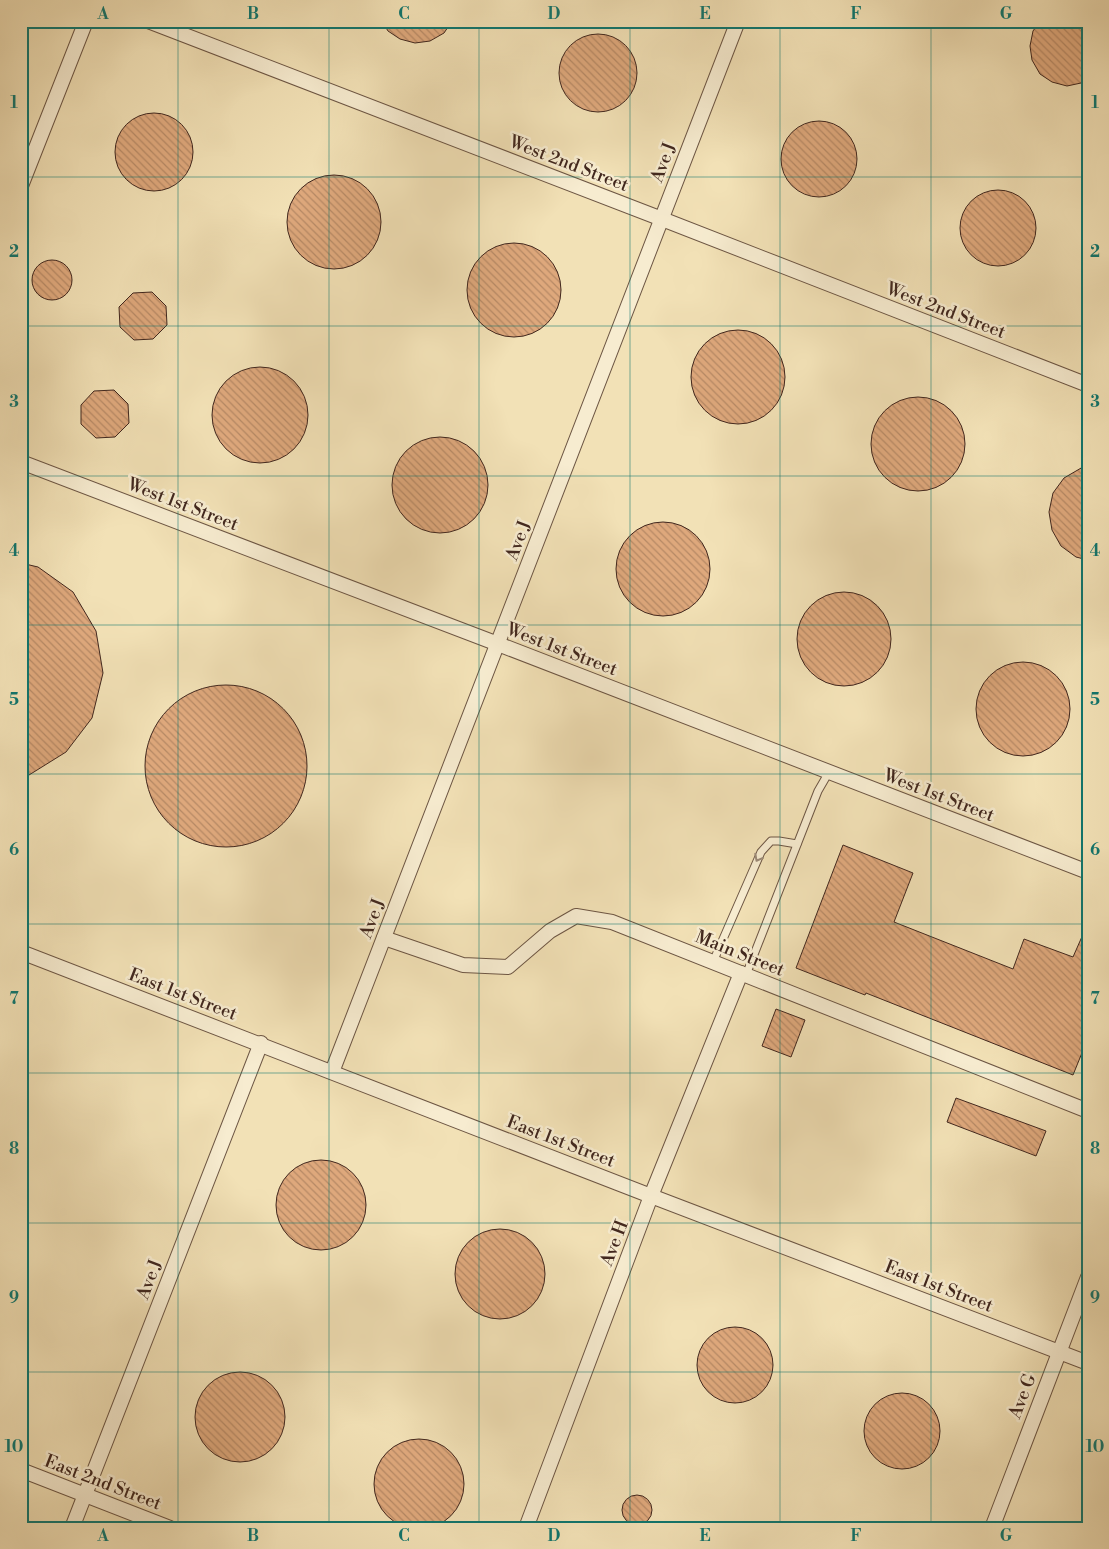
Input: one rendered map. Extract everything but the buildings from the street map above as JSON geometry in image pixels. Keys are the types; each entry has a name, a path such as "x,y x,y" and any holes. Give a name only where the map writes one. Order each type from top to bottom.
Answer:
{"street":[{"path":"21,186 86,21"},
{"name":"West 2nd Street","path":"148,21 1088,385"},
{"name":"Ave J","path":"332,1072 738,21"},
{"name":"West 1st Street","path":"21,462 1088,872"},
{"name":"Main Street","path":"384,938 464,965 508,967 550,931 576,916 612,922 1088,1111"},
{"name":"East 1st Street","path":"21,952 1088,1362"},
{"name":"Ave H","path":"526,1528 652,1196 744,974"},
{"name":"Ave J","path":"72,1528 261,1044"},
{"name":"Ave G","path":"992,1528 1088,1277"},
{"name":"East 2nd Street","path":"21,1470 170,1528"}],"lane":[{"path":"744,974 818,791 829,772"},
{"path":"713,962 760,852 771,841 779,840 797,844"}]}
